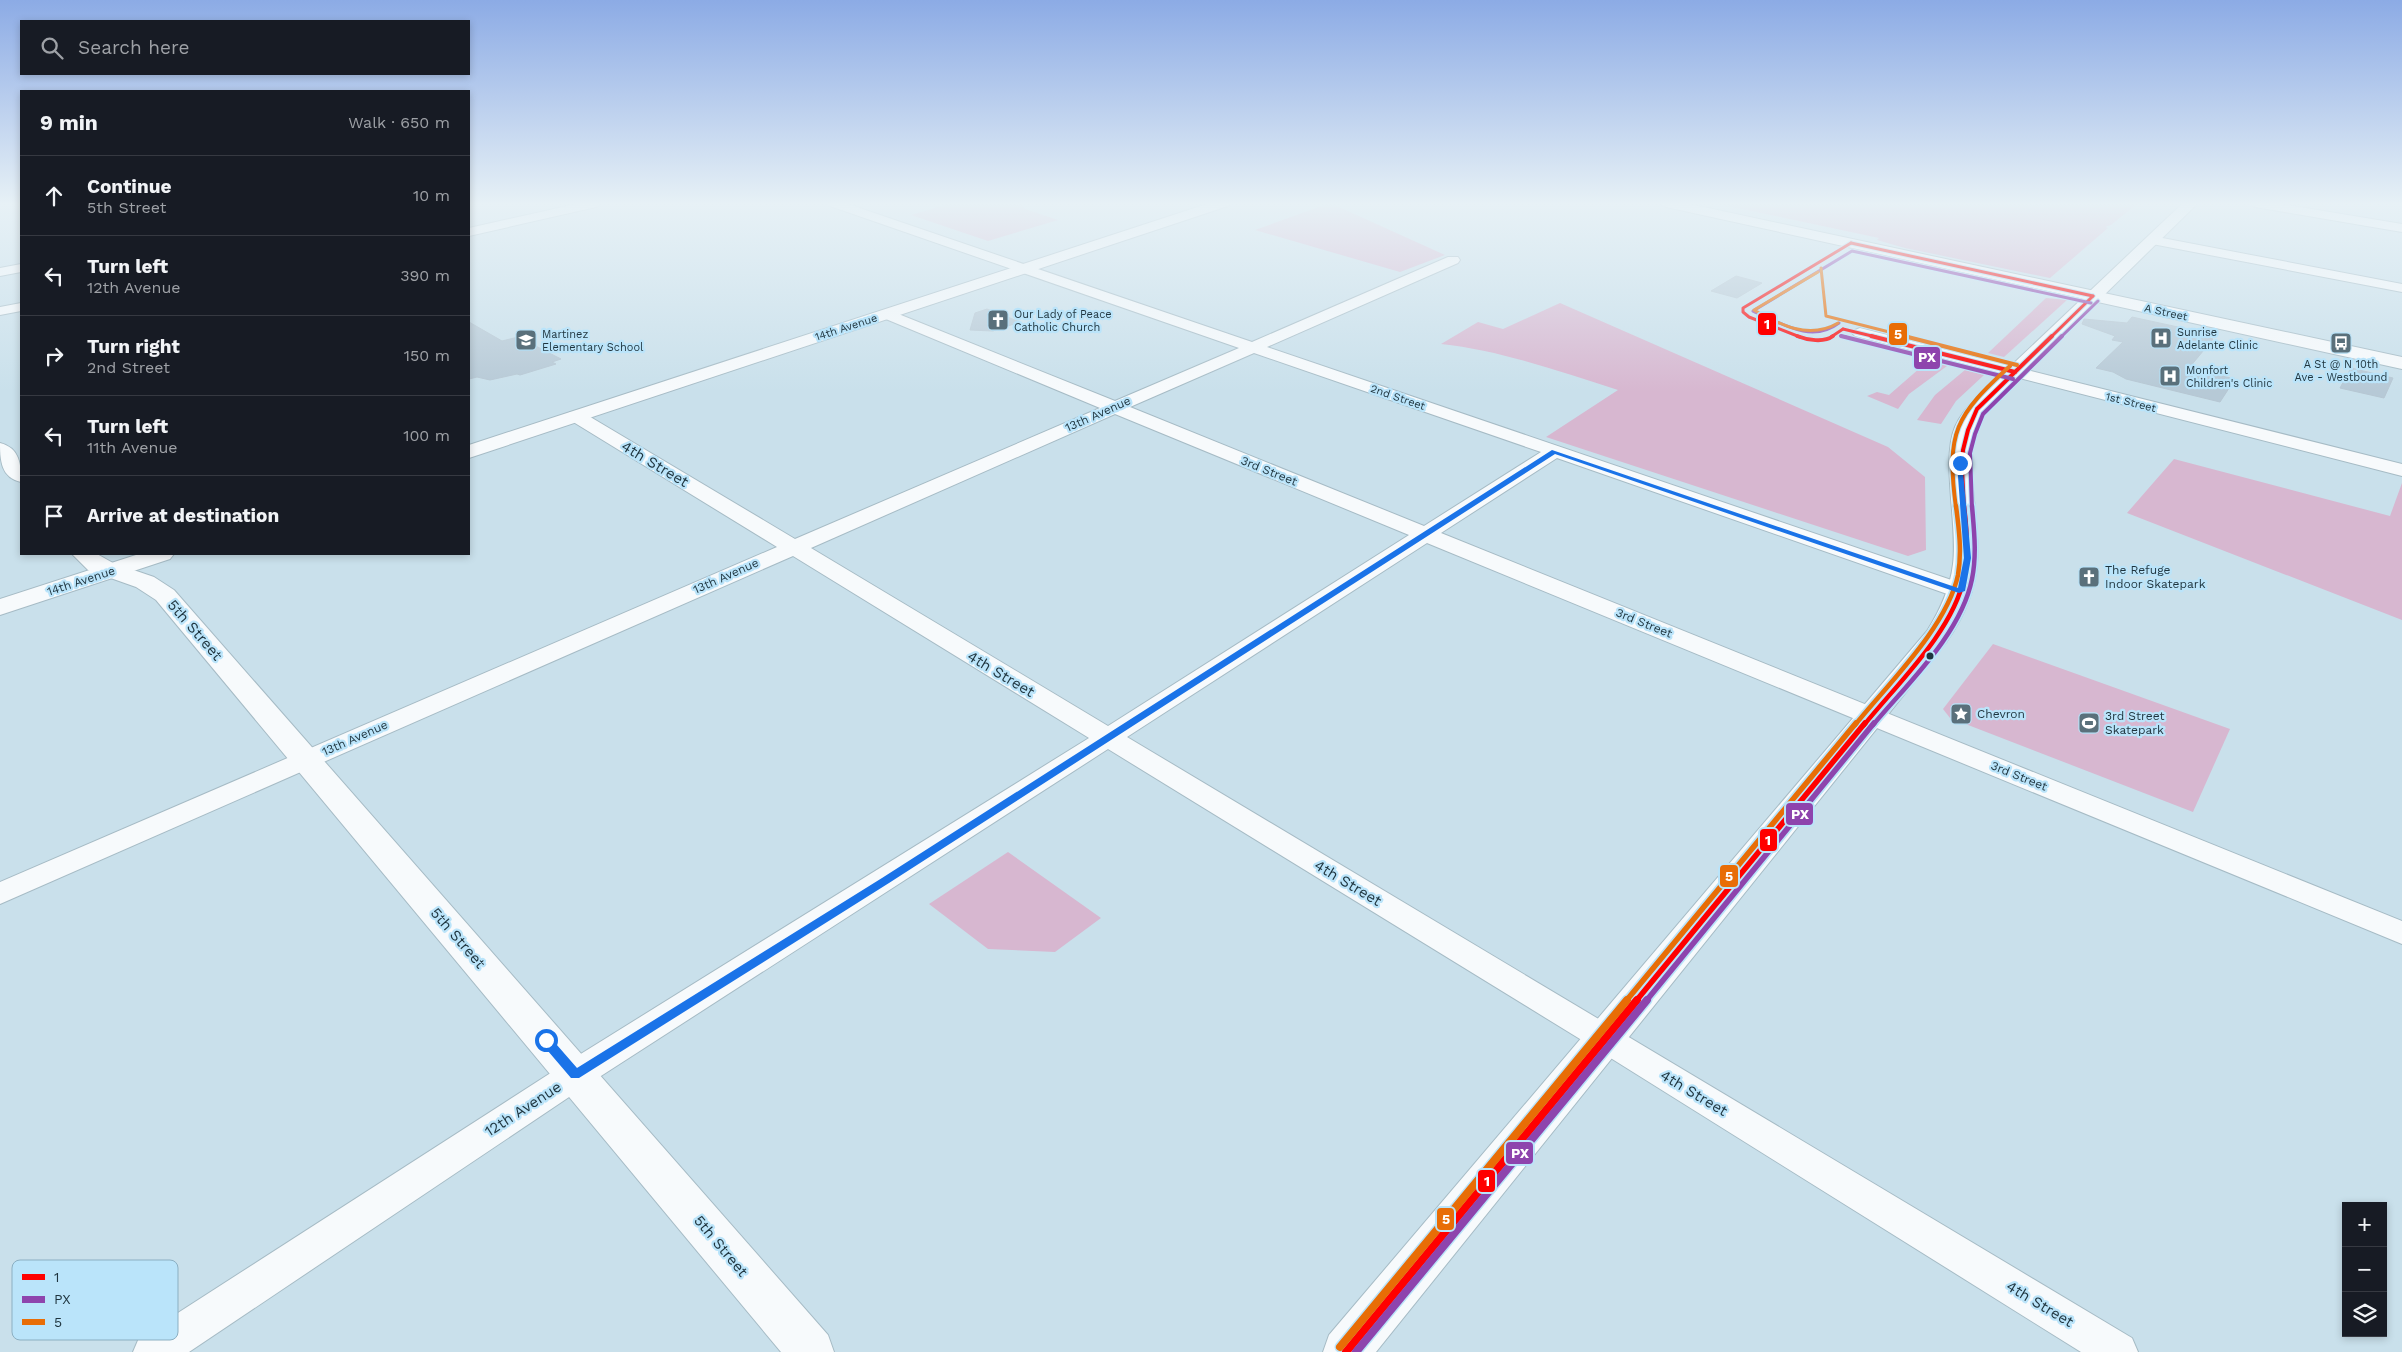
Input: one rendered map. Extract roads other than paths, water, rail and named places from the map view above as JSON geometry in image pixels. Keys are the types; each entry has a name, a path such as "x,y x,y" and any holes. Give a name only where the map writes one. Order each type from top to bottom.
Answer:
{"main road":[{"name":"14th Avenue","path":"470,452 1033,266"},
{"name":"A Street","path":"1956,266 2402,363"},
{"path":"1346,1352 1870,715 1938,635 1957,605 1968,558 1960,458 1961,441 1968,422 1977,409 2125,266"},
{"path":"0,449 20,475"},
{"name":"5th Street","path":"85,555 110,571 147,582 165,595 811,1352"},
{"name":"14th Avenue","path":"0,608 159,555"}],"street":[{"name":"2nd Street","path":"1016,266 1961,591"},
{"name":"13th Avenue","path":"0,894 1439,266"},
{"path":"2288,266 2402,288"},
{"path":"0,272 20,268"},
{"path":"0,311 20,307"},
{"name":"3rd Street","path":"886,314 2402,933"},
{"name":"1st Street","path":"1860,333 2402,470"},
{"name":"4th Street","path":"576,416 1605,1038 2118,1352"},
{"name":"12th Avenue","path":"178,1336 575,1075 877,886 1554,452"},
{"name":"12th Avenue","path":"153,1352 171,1340"}],"place":[{"name":"Our Lady of Peace Catholic Church","path":"998,320"},
{"name":"Sunrise Adelante Clinic","path":"2161,338"},
{"name":"Martinez Elementary School","path":"526,340"},
{"name":"A St @ N 10th Ave - Westbound","path":"2341,343"},
{"name":"Monfort Children's Clinic","path":"2170,376"},
{"name":"The Refuge Indoor Skatepark","path":"2089,577"},
{"name":"Chevron","path":"1961,714"},
{"name":"3rd Street Skatepark","path":"2089,723"}]}
